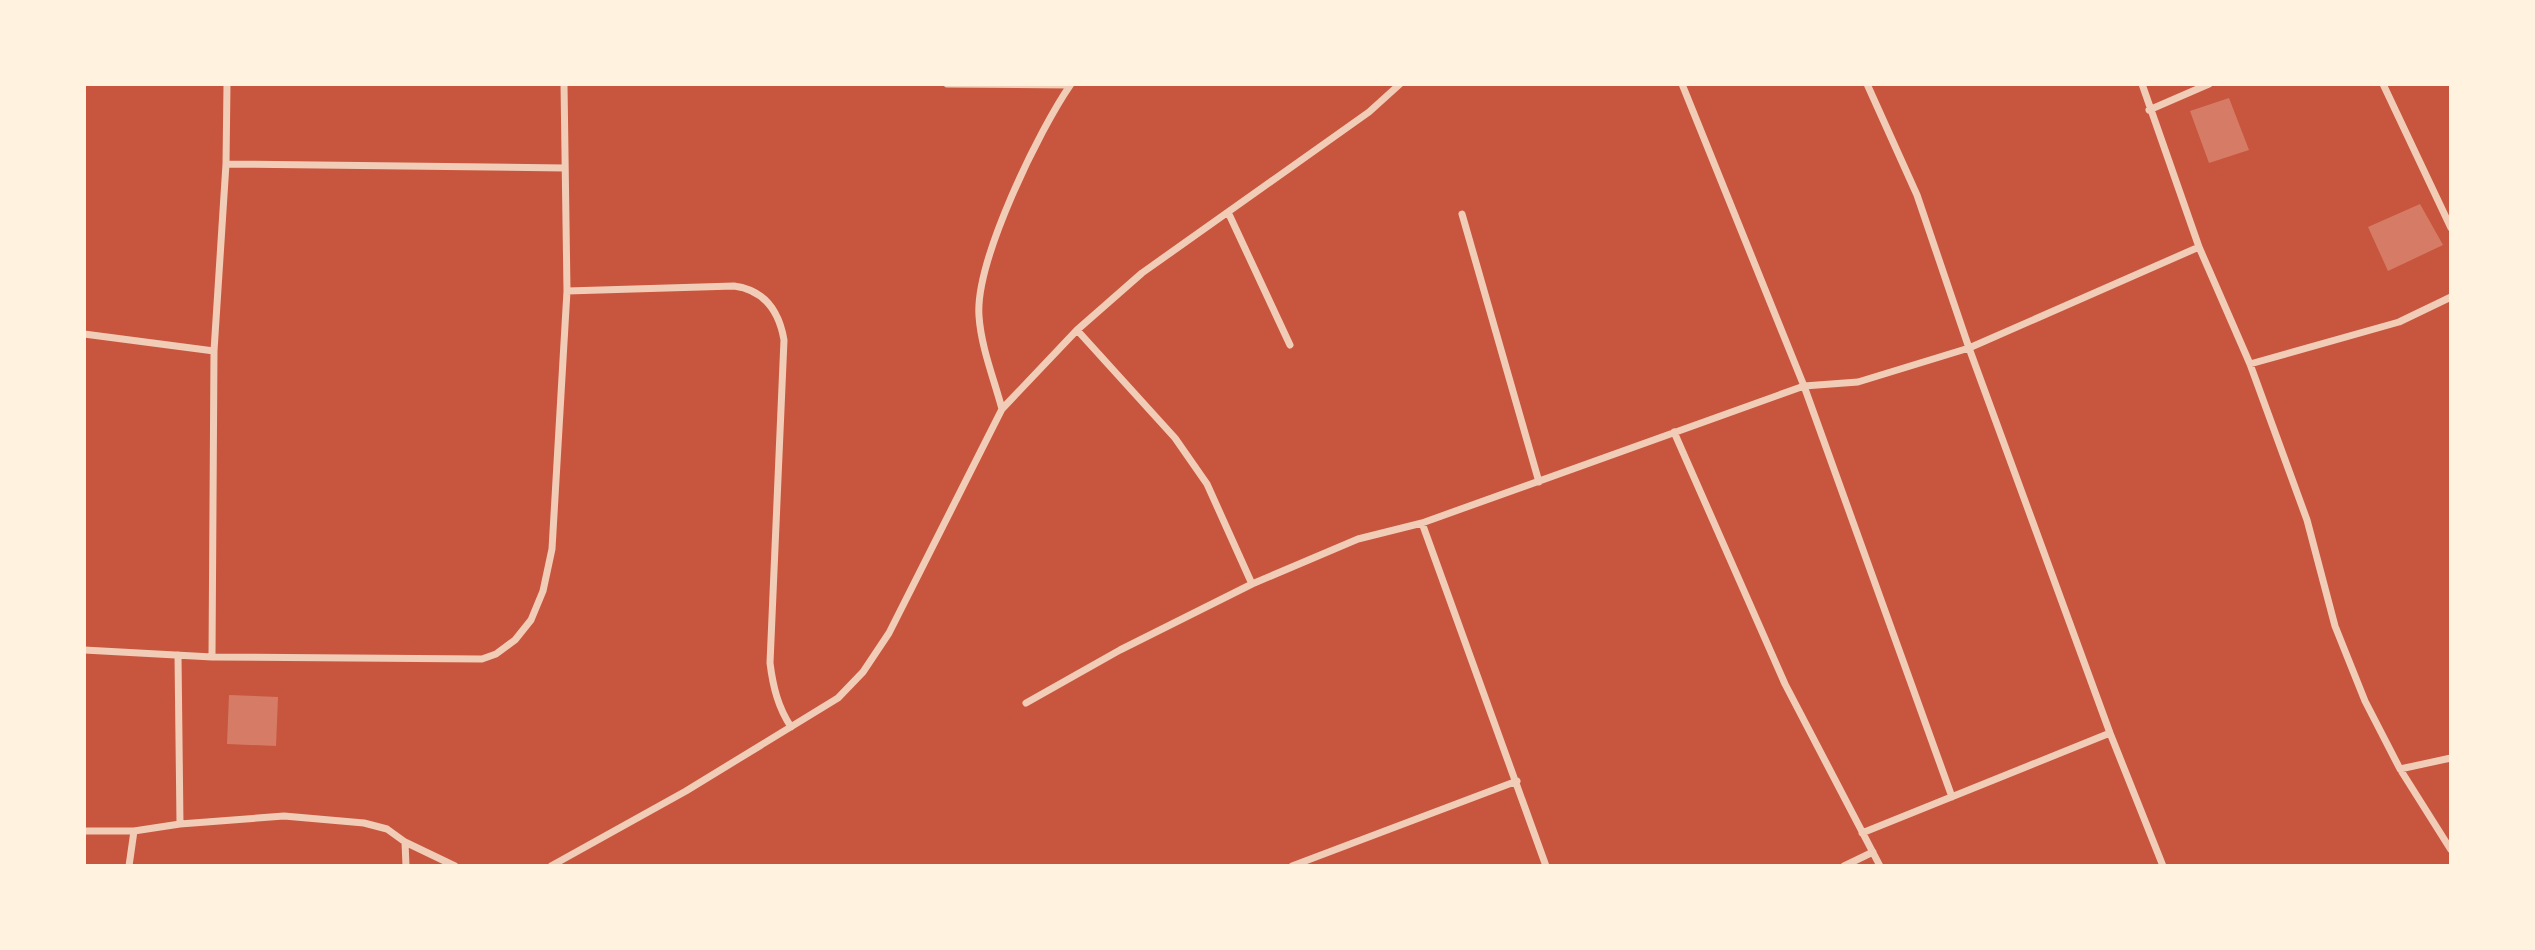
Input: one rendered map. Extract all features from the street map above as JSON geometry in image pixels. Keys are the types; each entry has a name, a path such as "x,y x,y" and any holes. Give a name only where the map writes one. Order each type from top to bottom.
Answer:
{"street":[{"path":"212,657 214,351 226,164 227,84"},
{"path":"84,650 212,657 482,659 496,654 515,640 531,620 543,591 552,549 566,292 564,84"},
{"path":"947,84 1071,85 1029,159 996,237 983,276 979,315 1002,409"},
{"path":"551,866 686,791 838,698 863,672 888,633 1002,409 1077,330 1142,274 1369,111 1400,84"},
{"path":"1682,84 1804,386 1952,797"},
{"path":"1867,84 1917,195 1969,348 2110,733 2163,866"},
{"path":"2142,84 2199,247 2250,364 2307,520 2335,626 2365,701 2400,769 2451,850"},
{"path":"2149,110 2209,84"},
{"path":"2383,84 2451,228"},
{"path":"226,164 565,168"},
{"path":"1228,212 1290,345"},
{"path":"1462,215 1539,482"},
{"path":"1026,703 1129,645 1252,584 1358,539 1422,523 1804,386 1858,382 1969,348 2199,247"},
{"path":"566,292 734,286 755,292 775,310 785,340 770,663 774,693 782,714 791,727"},
{"path":"2250,364 2399,322 2451,297"},
{"path":"1077,330 1175,438 1199,472 1252,584"},
{"path":"84,334 214,351"},
{"path":"1674,432 1785,684 1880,866"},
{"path":"1422,523 1546,866"},
{"path":"178,655 180,824"},
{"path":"1862,832 2110,733"},
{"path":"2400,769 2451,758"},
{"path":"1292,866 1517,781"},
{"path":"84,831 134,831 180,824 284,816 364,823 387,829 405,842 455,866"},
{"path":"129,866 134,831"},
{"path":"405,842 406,866"},
{"path":"1844,866 1873,852"}],"building":[{"path":"2229,98 2249,150 2209,163 2190,111"},
{"path":"2420,204 2443,245 2388,271 2368,227"},
{"path":"229,695 278,697 276,746 227,744"}]}
